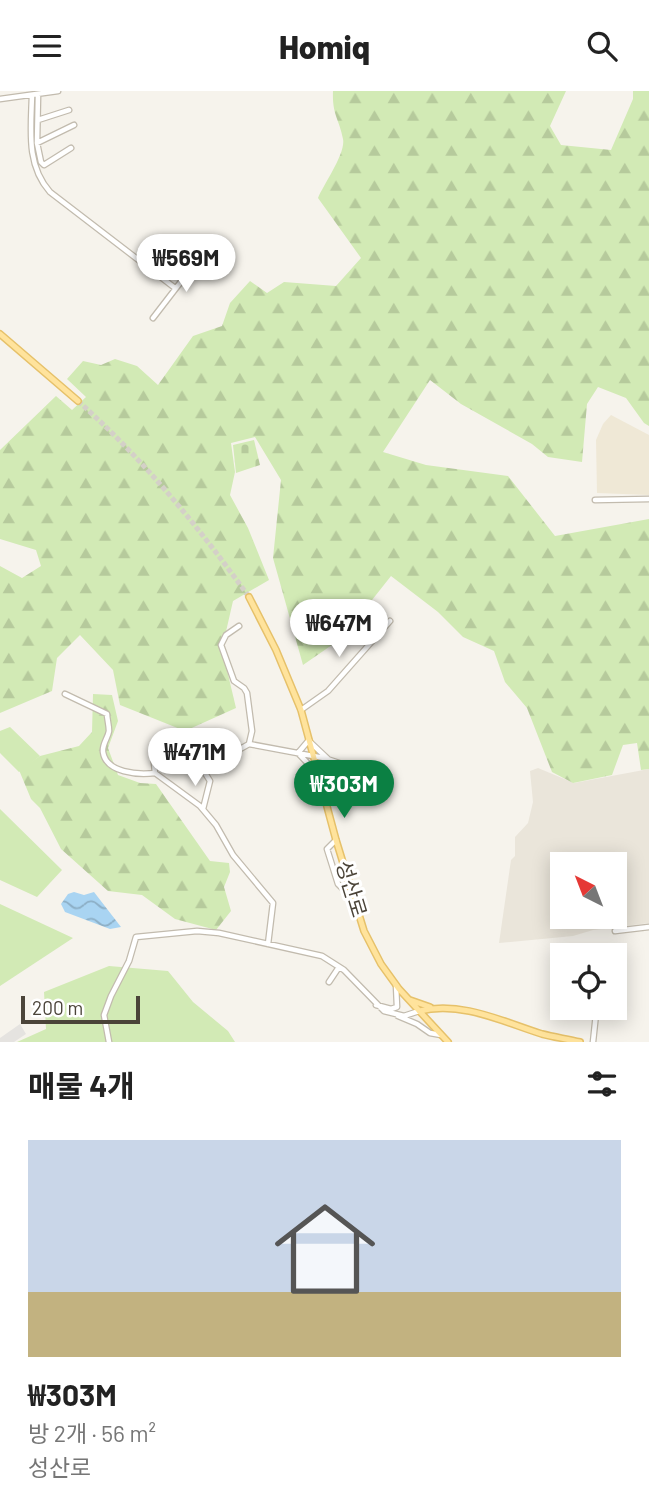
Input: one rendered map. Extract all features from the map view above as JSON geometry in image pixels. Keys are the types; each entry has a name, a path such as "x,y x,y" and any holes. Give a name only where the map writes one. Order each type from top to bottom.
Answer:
{"main road":[{"path":"0,334 78,401"},
{"name":"성산로","path":"249,597 276,650 301,710 364,932 396,985 449,1042"},
{"path":"409,1000 436,1008 473,1011 546,1035 580,1042"},
{"path":"419,1011 436,1008"},
{"path":"432,1025 436,1008"}],"street":[{"path":"0,99 58,91"},
{"path":"32,95 31,144 36,172 42,183 50,192 175,288"},
{"path":"38,95 39,159 44,165 71,148"},
{"path":"38,120 69,110"},
{"path":"37,143 74,125"},
{"path":"153,318 200,257"},
{"path":"595,499 649,499"},
{"path":"301,710 328,691 390,621"},
{"path":"239,626 226,635 221,645 234,681 247,693 252,731 249,744"},
{"path":"65,694 107,714 109,731 103,747 107,761 123,772 144,775 155,773 203,809 216,825 233,855 273,902 268,944"},
{"path":"298,753 310,740 328,759"},
{"path":"203,809 210,781 200,765 200,760 233,753 249,744 328,759 366,772"},
{"path":"153,753 155,773"},
{"path":"298,753 318,773 328,759"},
{"path":"336,840 327,849 338,884 355,902"},
{"path":"615,931 649,927"},
{"path":"110,1042 104,1015 129,961 136,937 197,931 219,933 322,956 339,967 384,1011 417,1024 430,1033 442,1035"},
{"path":"329,982 339,967"},
{"path":"376,1005 396,1008 396,985"},
{"path":"398,1016 419,1011"},
{"path":"593,1042 595,1020"}],"shaded area":[{"path":"611,415 649,435 649,495 597,493 596,440 603,424"},
{"path":"538,768 574,783 649,769 649,923 627,926 627,852 550,852 550,929 601,929 573,936 499,943 511,860 515,856 515,837 528,823 533,802 530,771"},
{"path":"20,1024 26,1034 14,1042 0,1042 0,1038"}],"green space":[{"path":"333,91 566,91 550,126 561,145 611,150 633,99 633,91 649,91 649,426 626,398 598,387 587,404 582,462 548,457 532,444 461,404 430,380 383,452 426,465 508,476 555,536 649,519 649,769 641,770 637,743 623,745 612,775 573,783 552,772 527,708 505,682 494,651 463,637 438,612 391,576 342,638 303,665 273,558 281,480 255,437 231,443 235,472 230,495 248,528 269,580 233,601 222,649 236,708 185,731 120,705 113,670 80,635 57,658 52,691 0,713 0,566 22,578 41,566 36,550 0,539 0,450 56,396 72,410 86,397 67,379 83,361 101,365 115,359 137,366 158,385 193,336 222,326 230,303 250,281 267,293 284,282 336,286 361,258 318,198 343,145"},
{"path":"254,440 260,465 236,473 233,445"},
{"path":"93,694 112,695 118,721 108,748 118,775 140,783 156,784 210,861 229,863 230,872 224,887 231,911 216,930 175,919 142,895 108,891 61,849 40,808 31,799 19,770 40,756 79,746 92,732"},
{"path":"10,727 40,756 19,772 0,753 0,731"},
{"path":"0,809 62,870 37,897 0,880"},
{"path":"0,904 73,938 0,986"},
{"path":"109,966 168,971 193,1002 228,1031 235,1042 17,1042 46,1029 44,992"}],"water":[{"path":"74,892 84,895 94,892 121,927 110,929 65,912 61,904 68,894"}],"tunnel":[{"path":"78,401 125,446 169,494 249,597"}]}
